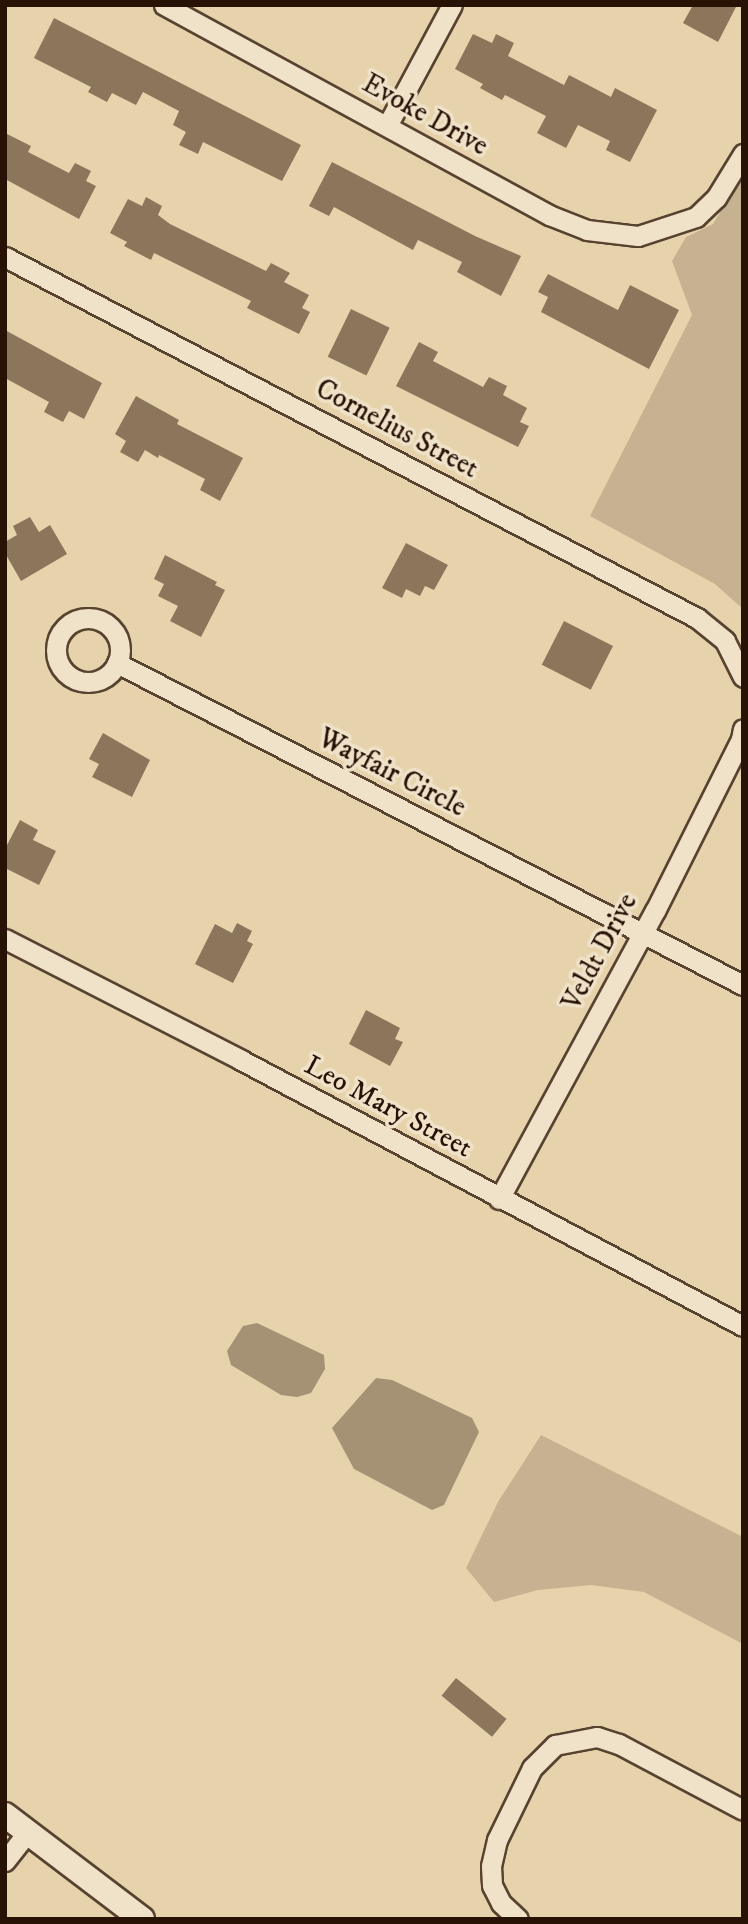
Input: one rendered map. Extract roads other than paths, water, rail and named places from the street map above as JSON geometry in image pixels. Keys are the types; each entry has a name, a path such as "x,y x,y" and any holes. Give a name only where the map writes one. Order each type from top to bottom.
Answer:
{"street":[{"name":"Evoke Drive","path":"164,5 550,215 587,230 638,236 696,217 716,198 743,154"},
{"path":"387,126 452,5"},
{"name":"Cornelius Street","path":"5,257 697,618 725,641 742,676"},
{"name":"Wayfair Circle","path":"117,663 743,985"},
{"name":"Veldt Drive","path":"499,1199 642,934 741,739 743,729"},
{"name":"Leo Mary Street","path":"5,939 241,1060 743,1326"},
{"path":"518,1919 501,1903 492,1885 491,1866 497,1840 532,1768 555,1745 597,1737 619,1744 743,1810"},
{"path":"5,1815 142,1919"},
{"path":"5,1861 28,1832"}]}
